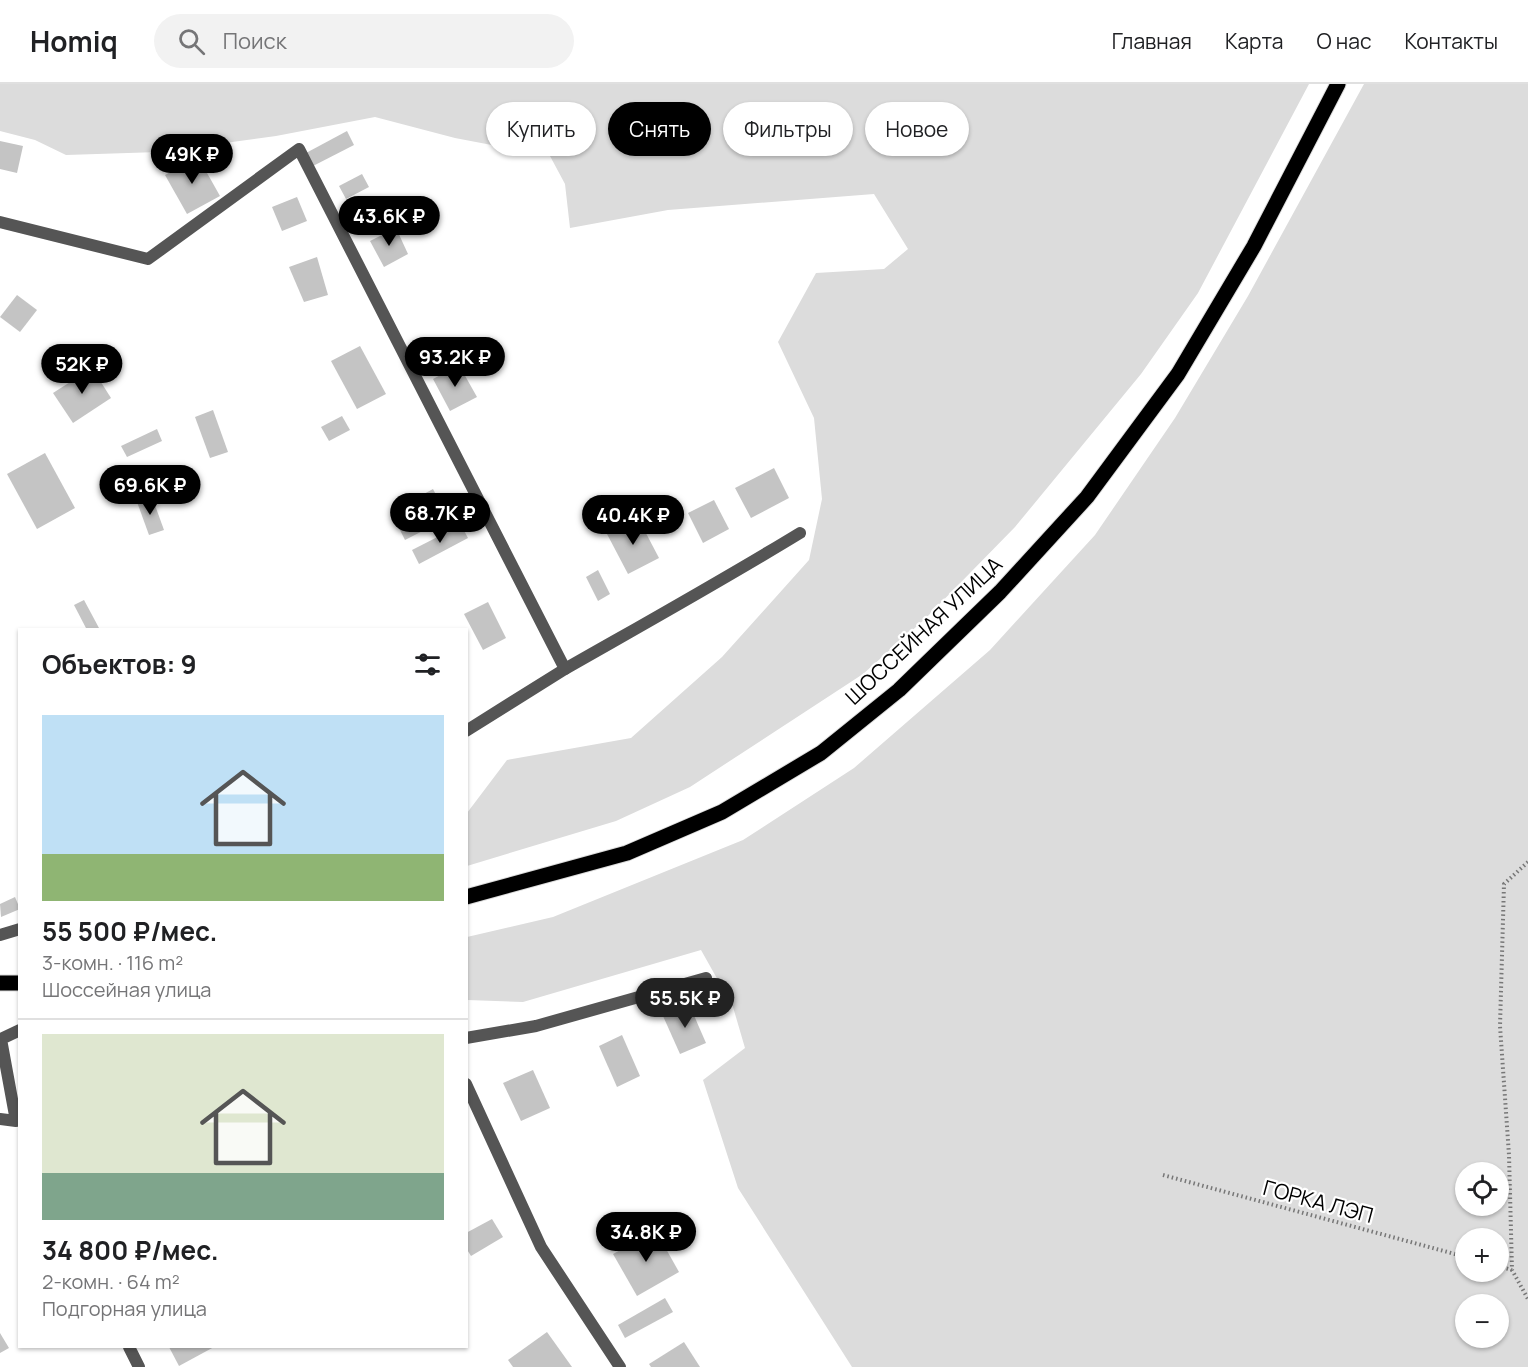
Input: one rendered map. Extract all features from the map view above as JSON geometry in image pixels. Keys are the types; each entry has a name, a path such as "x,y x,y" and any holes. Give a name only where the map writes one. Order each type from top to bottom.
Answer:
{"main road":[{"name":"ШОССЕЙНАЯ УЛИЦА","path":"468,896 627,853 722,812 821,753 899,690 1000,592 1087,497 1178,374 1254,246 1338,84"},
{"path":"0,983 18,982"}],"street":[{"path":"0,222 148,259 298,149 565,669"},
{"path":"468,730 565,669 711,587 800,533"},
{"path":"0,935 18,930"},
{"path":"468,1038 536,1026 706,978"},
{"path":"0,1119 18,1125 1,1039 18,1031"},
{"path":"468,1088 541,1247 620,1367"},
{"path":"130,1348 139,1367"}],"path":[{"path":"1528,862 1503,884 1500,1026 1509,1155 1512,1270 1528,1299"},
{"name":"ГОРКА ЛЭП","path":"1162,1175 1455,1254"}],"shaded area":[{"path":"0,84 1309,84 1198,293 1141,374 1015,527 925,619 863,674 690,787 616,821 468,866 468,812 507,760 631,738 722,657 809,560 822,499 814,418 778,342 816,273 884,269 908,249 874,194 668,210 570,228 565,184 550,156 596,156 596,102 486,102 486,144 375,117 276,136 159,152 66,155 35,140 0,131"},
{"path":"1364,84 1528,84 1528,1367 852,1367 738,1188 703,1080 745,1048 733,1007 701,950 523,1002 468,1000 468,937 553,917 743,840 854,768 990,650 1095,535 1175,418 1248,296"}],"building":[{"path":"347,131 354,145 313,166 306,153"},
{"path":"0,141 23,146 17,173 0,169"},
{"path":"198,157 220,196 187,214 165,175"},
{"path":"362,174 369,187 346,199 339,186"},
{"path":"297,197 307,221 282,231 272,207"},
{"path":"396,228 408,254 384,267 370,241"},
{"path":"317,257 328,295 304,302 289,267"},
{"path":"17,295 37,310 20,332 0,317"},
{"path":"360,346 386,394 357,409 331,361"},
{"path":"459,365 477,397 450,411 433,379"},
{"path":"92,368 111,398 73,423 53,393"},
{"path":"213,410 228,452 210,458 195,417"},
{"path":"342,416 350,430 329,441 321,427"},
{"path":"157,429 162,441 127,457 121,446"},
{"path":"45,453 75,508 37,529 7,474"},
{"path":"774,468 789,498 751,518 735,488"},
{"path":"433,489 448,518 405,540 391,512"},
{"path":"152,497 164,530 149,535 137,502"},
{"path":"714,500 729,529 703,543 688,513"},
{"path":"638,518 659,558 628,574 607,534"},
{"path":"461,525 468,538 419,564 412,550"},
{"path":"598,570 610,594 598,601 586,577"},
{"path":"84,600 99,628 86,628 74,605"},
{"path":"488,602 506,638 483,650 464,614"},
{"path":"15,897 18,910 1,917 0,904"},
{"path":"689,1004 706,1043 680,1054 663,1016"},
{"path":"622,1035 640,1076 617,1087 599,1046"},
{"path":"533,1070 550,1108 521,1121 503,1083"},
{"path":"492,1219 503,1237 471,1256 468,1251 468,1232"},
{"path":"656,1231 679,1272 637,1296 613,1254"},
{"path":"665,1298 673,1312 625,1338 618,1325"},
{"path":"547,1332 572,1367 513,1367 508,1360"},
{"path":"0,1333 9,1348 0,1353"},
{"path":"684,1342 700,1367 651,1367 649,1364"},
{"path":"170,1348 212,1348 179,1366"}]}
